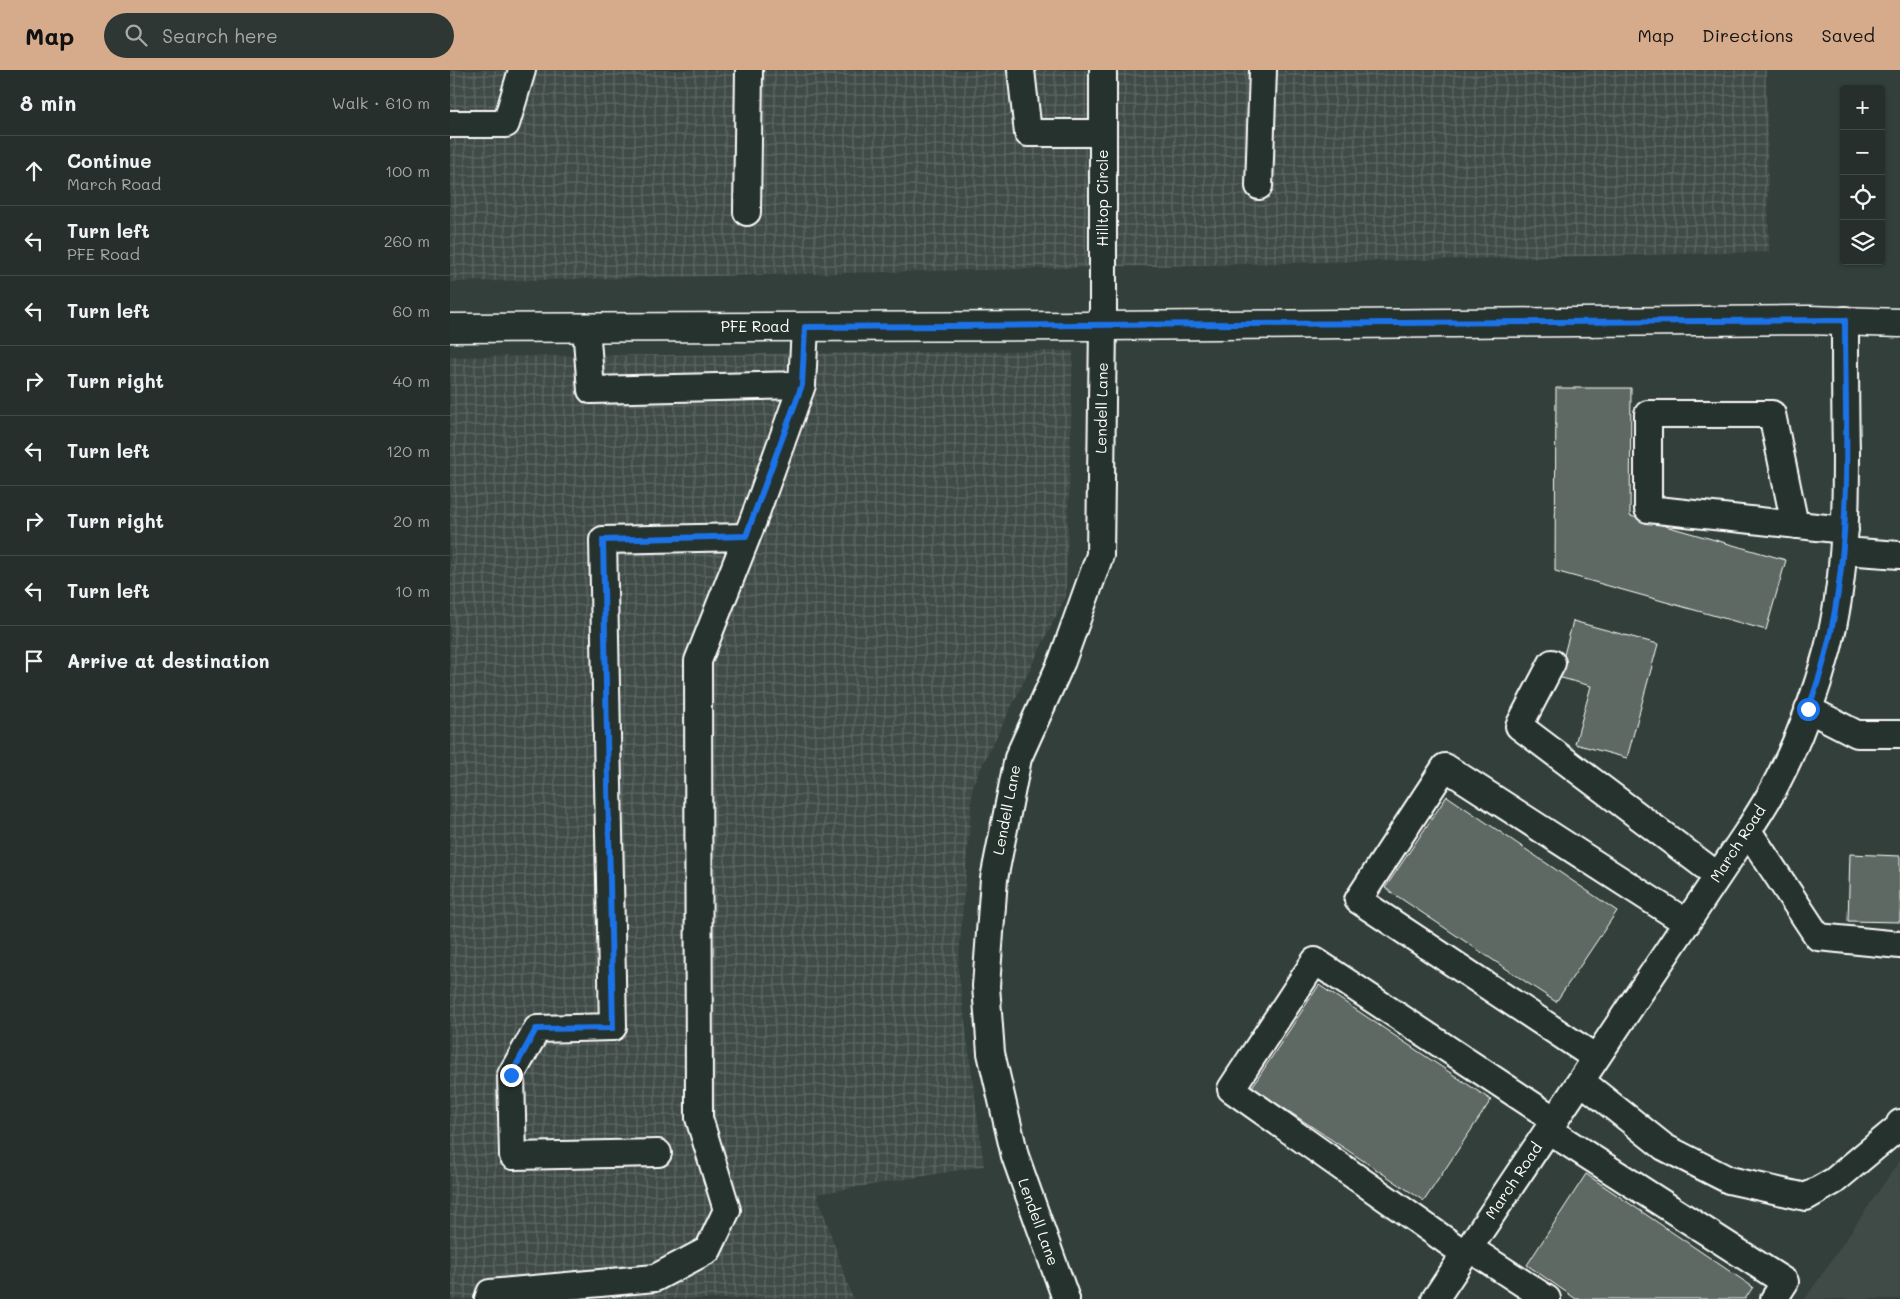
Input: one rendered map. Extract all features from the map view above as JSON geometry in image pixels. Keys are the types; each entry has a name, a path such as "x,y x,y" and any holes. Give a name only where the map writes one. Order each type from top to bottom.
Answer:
{"main road":[{"name":"PFE Road","path":"450,328 1103,326 1845,320 1900,323"}],"street":[{"path":"450,124 506,124 522,70"},
{"path":"747,212 749,70"},
{"path":"1022,70 1028,133 1103,133"},
{"name":"Hilltop Circle","path":"1103,70 1103,326"},
{"path":"1259,186 1263,70"},
{"name":"March Road","path":"1435,1299 1687,923 1778,782 1808,709 1829,646 1838,600 1844,541 1845,320"},
{"name":"Lendell Lane","path":"1066,1299 1015,1156 991,1052 986,986 994,879 1018,758 1062,661 1100,555 1103,326"},
{"path":"586,327 591,390 802,385"},
{"path":"488,1299 490,1293 558,1293 655,1278 708,1250 727,1210 699,1118 698,661 802,385 805,327"},
{"path":"1795,525 1772,414 1648,414 1648,509 1795,525 1844,541 1900,555"},
{"path":"658,1153 513,1156 511,1075 536,1029 613,1028 603,540 746,536"},
{"path":"1552,663 1518,726 1718,876"},
{"path":"1808,709 1857,734 1900,734"},
{"path":"1596,1058 1358,900 1445,767 1687,923"},
{"path":"1748,831 1818,937 1900,945"},
{"path":"1547,1299 1467,1251 1231,1089 1315,961 1551,1125 1785,1282 1774,1299"},
{"path":"1581,1081 1664,1147 1729,1180 1806,1197 1834,1181 1900,1126 1900,1123"}],"shaded area":[{"path":"450,70 1766,70 1769,252 450,282"},
{"path":"1073,351 1066,596 973,784 958,968 984,1166 817,1194 853,1299 450,1299 450,357"},
{"path":"1900,1160 1900,1299 1805,1299 1825,1270"}],"building":[{"path":"1556,388 1631,388 1630,516 1786,560 1766,630 1555,571"},
{"path":"1573,621 1658,644 1627,758 1575,744 1591,686 1558,677"},
{"path":"1447,796 1617,911 1556,1002 1385,888"},
{"path":"1850,854 1900,856 1900,922 1848,921"},
{"path":"1319,985 1491,1100 1424,1201 1252,1087"},
{"path":"1586,1174 1753,1287 1745,1299 1576,1299 1527,1265"}],"route":[{"path":"511,1075 536,1029 613,1028 603,540 746,536 802,385 805,327 1845,320 1846,506 1844,551 1838,600 1829,646 1808,709"}]}
